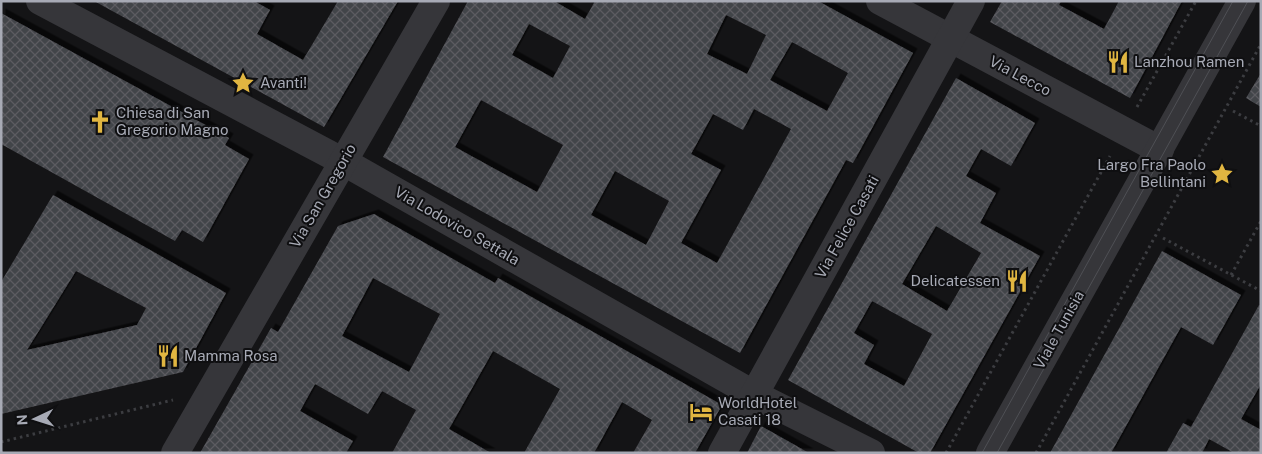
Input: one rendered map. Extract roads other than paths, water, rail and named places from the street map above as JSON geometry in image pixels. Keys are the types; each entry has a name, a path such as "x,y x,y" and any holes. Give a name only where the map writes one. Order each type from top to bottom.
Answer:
{"street":[{"name":"Via Lodovico Settala","path":"40,1 344,162 755,395 871,453"},
{"name":"Via San Gregorio","path":"175,453 436,1"},
{"name":"Via Lecco","path":"880,1 950,40 1160,150"},
{"name":"Via Felice Casati","path":"722,453 971,1"},
{"path":"1160,150 1242,1"},
{"name":"Viale Tunisia","path":"990,453 1160,150"}],"tram line":[{"path":"982,453 1233,1"},
{"path":"997,453 1248,1"}],"place":[{"name":"Lanzhou Ramen","path":"1118,62"},
{"name":"Avanti!","path":"243,83"},
{"name":"Chiesa di San Gregorio Magno","path":"100,122"},
{"name":"Largo Fra Paolo Bellintani","path":"1222,174"},
{"name":"Delicatessen","path":"1017,281"},
{"name":"Mamma Rosa","path":"168,356"},
{"name":"WorldHotel Casati 18","path":"701,412"}]}
